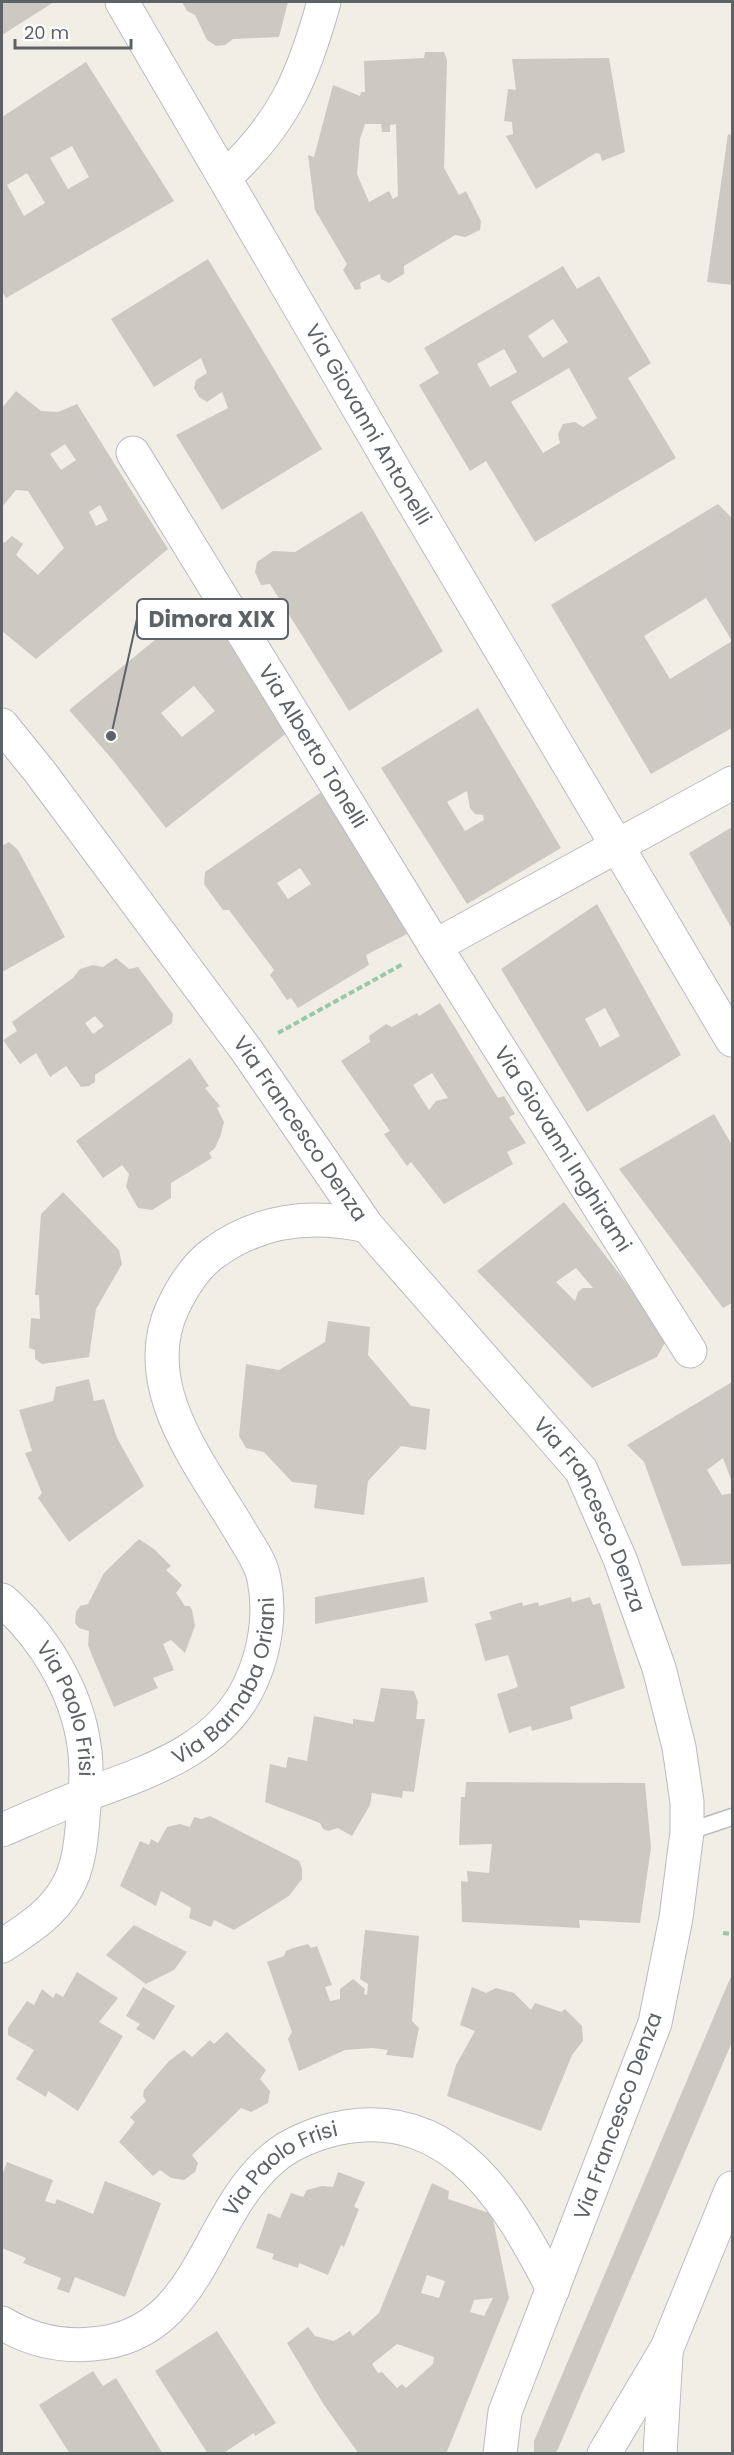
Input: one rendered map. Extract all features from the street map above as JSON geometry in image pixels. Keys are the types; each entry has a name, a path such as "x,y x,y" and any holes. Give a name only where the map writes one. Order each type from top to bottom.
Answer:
{"street":[{"name":"Via Giovanni Antonelli","path":"122,2 732,1040"},
{"path":"225,177 254,149 280,115 302,69 324,2"},
{"name":"Via Alberto Tonelli","path":"133,453 435,946"},
{"name":"Via Francesco Denza","path":"2,725 247,1051 367,1226 574,1460 588,1480 641,1614 665,1691 679,1747 687,1802 687,1832 676,1918 655,2023 505,2412 500,2454"},
{"path":"435,946 732,783"},
{"name":"Via Giovanni Inghirami","path":"435,946 690,1351"},
{"name":"Via Barnaba Oriani","path":"2,1830 144,1773 185,1754 216,1730 250,1685 267,1630 266,1595 259,1564 191,1446 165,1392 162,1346 168,1318 188,1280 212,1254 235,1239 261,1228 300,1219 330,1219 367,1226"},
{"name":"Via Paolo Frisi","path":"2,1600 35,1633 61,1675 81,1729 85,1747 85,1796 81,1843 67,1888 38,1922 2,1946"},
{"name":"Via Paolo Frisi","path":"2,2323 23,2336 52,2343 82,2345 124,2340 144,2330 175,2304 247,2185 272,2158 329,2129 358,2124 419,2132 441,2141 463,2158 483,2179 524,2235 553,2289"},
{"path":"604,2454 667,2348 732,2188"},
{"path":"660,2454 667,2348"},
{"path":"481,2454 505,2412"}],"lane":[{"path":"687,1832 732,1817"}],"path":[{"path":"269,1038 435,946"},
{"path":"723,1933 732,1934"}],"building":[{"path":"2,2 54,2 2,35"},
{"path":"182,2 288,2 279,37 233,39 225,45 216,46 207,40 195,15 187,11"},
{"path":"425,52 444,52 447,60 444,168 459,195 466,191 481,221 480,230 465,237 455,235 404,266 404,274 389,283 381,279 380,274 360,283 361,289 355,290 343,270 347,264 315,210 308,155 314,157 333,85 360,96 361,92 365,92 364,61 424,58","holes":["365,124 381,124 382,132 390,132 390,125 396,124 398,196 393,199 389,191 369,202 357,174 360,139"]},
{"path":"609,58 625,152 602,161 600,154 596,153 536,189 506,136 513,134 512,122 504,121 508,89 516,90 512,59"},
{"path":"86,62 174,201 6,298 2,291 2,117","holes":["72,146 89,177 68,189 50,158","27,173 45,203 24,216 7,185"]},
{"path":"728,134 732,135 732,285 707,282"},
{"path":"208,259 322,449 222,510 176,435 228,408 222,392 207,402 199,397 194,388 196,380 207,373 201,358 154,387 111,319"},
{"path":"563,266 577,289 599,276 651,363 628,378 676,458 535,542 486,461 470,471 419,385 439,373 424,348","holes":["553,319 568,342 543,358 528,336","504,349 517,372 490,387 477,364","569,368 597,418 583,427 575,422 563,424 558,434 560,443 543,453 511,402"]},
{"path":"16,391 41,411 58,412 77,404 168,549 36,659 2,631 2,541 4,543 12,536 23,544 16,555 38,575 64,548 28,491 16,490 2,507 2,408","holes":["65,444 76,460 61,470 50,454","100,505 108,520 96,526 89,512"]},
{"path":"718,504 732,518 732,641 732,728 651,774 551,605","holes":["706,598 732,641 670,679 644,636"]},
{"path":"362,511 443,651 349,711 270,584 261,585 255,572 257,562 273,551 295,552"},
{"path":"204,600 288,732 166,828 112,759 69,710","holes":["194,686 215,711 182,737 161,713"]},
{"path":"478,708 561,848 467,904 381,768","holes":["467,791 470,808 475,814 483,815 484,820 465,831 447,802"]},
{"path":"323,791 409,933 366,955 369,965 298,1008 291,998 287,1000 270,975 274,970 229,910 223,910 204,884 205,872","holes":["300,868 311,884 288,899 277,883"]},
{"path":"732,827 732,929 689,853"},
{"path":"9,842 18,850 65,937 2,972 2,846"},
{"path":"597,904 681,1055 587,1112 501,969","holes":["605,1008 620,1036 600,1047 585,1019"]},
{"path":"116,958 129,969 138,967 173,1014 172,1023 95,1075 95,1082 89,1086 81,1087 66,1066 50,1077 36,1053 20,1064 3,1040 17,1031 12,1022 73,978 80,969 93,965 103,967","holes":["95,1016 104,1026 93,1034 85,1023"]},
{"path":"440,1003 498,1098 504,1096 515,1114 509,1117 526,1143 507,1152 513,1164 444,1204 411,1162 407,1166 384,1134 390,1131 341,1061 370,1042 369,1036 386,1024 392,1027 417,1013 419,1016","holes":["432,1073 448,1098 436,1101 429,1110 413,1085"]},
{"path":"190,1058 209,1086 205,1088 220,1106 217,1108 224,1122 220,1137 215,1148 209,1153 212,1158 171,1183 171,1198 152,1210 138,1208 126,1187 129,1174 122,1165 103,1178 76,1141"},
{"path":"714,1114 732,1145 732,1303 723,1308 619,1169"},
{"path":"63,1192 119,1250 122,1264 96,1309 89,1357 42,1364 35,1359 35,1350 29,1348 31,1318 40,1319 39,1295 35,1295 41,1214"},
{"path":"564,1202 668,1337 657,1357 592,1388 477,1271","holes":["576,1268 593,1288 583,1288 578,1292 575,1301 556,1282"]},
{"path":"328,1321 370,1327 368,1355 411,1406 430,1409 426,1450 401,1446 368,1481 364,1515 314,1508 317,1485 292,1482 264,1452 246,1448 239,1436 246,1364 279,1370 325,1342"},
{"path":"89,1379 94,1401 104,1399 117,1438 144,1486 69,1542 38,1498 42,1493 25,1453 32,1451 19,1410 53,1401 56,1387"},
{"path":"732,1382 732,1482 723,1458 707,1470 722,1495 732,1493 732,1564 682,1566 644,1462 627,1445"},
{"path":"139,1539 154,1549 171,1566 166,1570 182,1585 176,1593 185,1606 190,1606 195,1626 185,1653 171,1640 163,1644 174,1670 153,1678 158,1688 114,1707 88,1645 89,1631 79,1628 75,1623 76,1612 80,1606 88,1604 104,1573"},
{"path":"424,1577 428,1602 315,1624 315,1597"},
{"path":"571,1597 572,1602 590,1597 593,1605 600,1603 625,1688 570,1707 573,1719 532,1731 531,1726 509,1733 497,1694 518,1687 508,1655 485,1661 475,1624 492,1619 489,1612 522,1602 523,1606 538,1602 539,1606"},
{"path":"381,1688 414,1691 418,1702 416,1719 425,1719 414,1792 403,1791 402,1798 372,1793 370,1805 352,1836 338,1828 328,1831 323,1829 320,1823 265,1802 270,1764 286,1768 288,1757 307,1761 314,1716 353,1724 353,1719 374,1722"},
{"path":"466,1782 645,1783 651,1848 640,1923 579,1920 580,1928 462,1922 461,1881 468,1882 467,1871 489,1873 492,1844 459,1845 461,1797 465,1797"},
{"path":"210,1816 299,1861 302,1869 302,1879 289,1896 234,1930 214,1920 211,1927 189,1918 191,1908 161,1891 156,1906 120,1886 140,1841 149,1845 151,1839 158,1843 167,1827 180,1824 190,1827 194,1817 202,1819"},
{"path":"134,1925 187,1952 174,1970 146,1984 106,1955"},
{"path":"365,1930 419,1936 412,2021 419,2028 413,2058 386,2055 388,2050 372,2048 345,2050 299,2071 288,2039 292,2032 267,1962 284,1956 286,1951 293,1948 308,1944 311,1948 317,1946 332,1985 325,1987 330,2001 340,1999 340,1989 353,1979 365,1989 364,1994 367,1995 368,1984 360,1979"},
{"path":"77,1972 118,1998 99,2022 123,2036 78,2111 48,2091 46,2097 16,2079 34,2050 8,2035 8,2028 27,2001 34,2005 42,1989 53,1998 56,1993 63,1997"},
{"path":"732,1974 732,2042 558,2449 555,2454 534,2454 534,2441"},
{"path":"143,1987 175,2006 154,2040 136,2029 140,2024 126,2016"},
{"path":"472,1987 486,1993 496,1988 514,1993 531,2010 535,2003 561,2012 565,2009 582,2026 583,2041 572,2055 541,2131 447,2096 456,2065 475,2031 460,2025"},
{"path":"227,2032 266,2070 260,2079 270,2091 268,2103 251,2112 241,2108 192,2155 198,2163 195,2172 184,2180 171,2178 160,2170 153,2176 119,2142 135,2122 130,2117 146,2101 143,2096 144,2090 169,2061 184,2050 192,2057 210,2040 214,2044"},
{"path":"7,2162 53,2180 45,2201 55,2204 57,2199 93,2214 105,2181 161,2203 125,2297 75,2277 69,2293 57,2289 61,2278 23,2263 26,2258 2,2248 2,2176"},
{"path":"338,2172 365,2182 354,2207 359,2209 344,2247 341,2245 328,2275 299,2263 298,2268 272,2259 274,2254 256,2248 268,2213 280,2218 291,2193 303,2197 307,2190 322,2186 333,2187"},
{"path":"432,2183 449,2191 448,2199 492,2214 509,2298 446,2454 359,2454 324,2405 287,2343 308,2327 315,2336 334,2341 350,2331 353,2336 379,2313","holes":["427,2275 445,2281 439,2298 421,2293","493,2298 484,2316 470,2312 474,2300","397,2344 434,2357 433,2364 406,2388 402,2384 397,2388 382,2372 378,2373 372,2364"]},
{"path":"217,2331 276,2423 255,2436 254,2433 222,2454 208,2454 155,2371"},
{"path":"93,2371 103,2386 116,2378 163,2454 70,2454 39,2405"}],"place":[{"name":"Dimora XIX","path":"111,736"}]}
